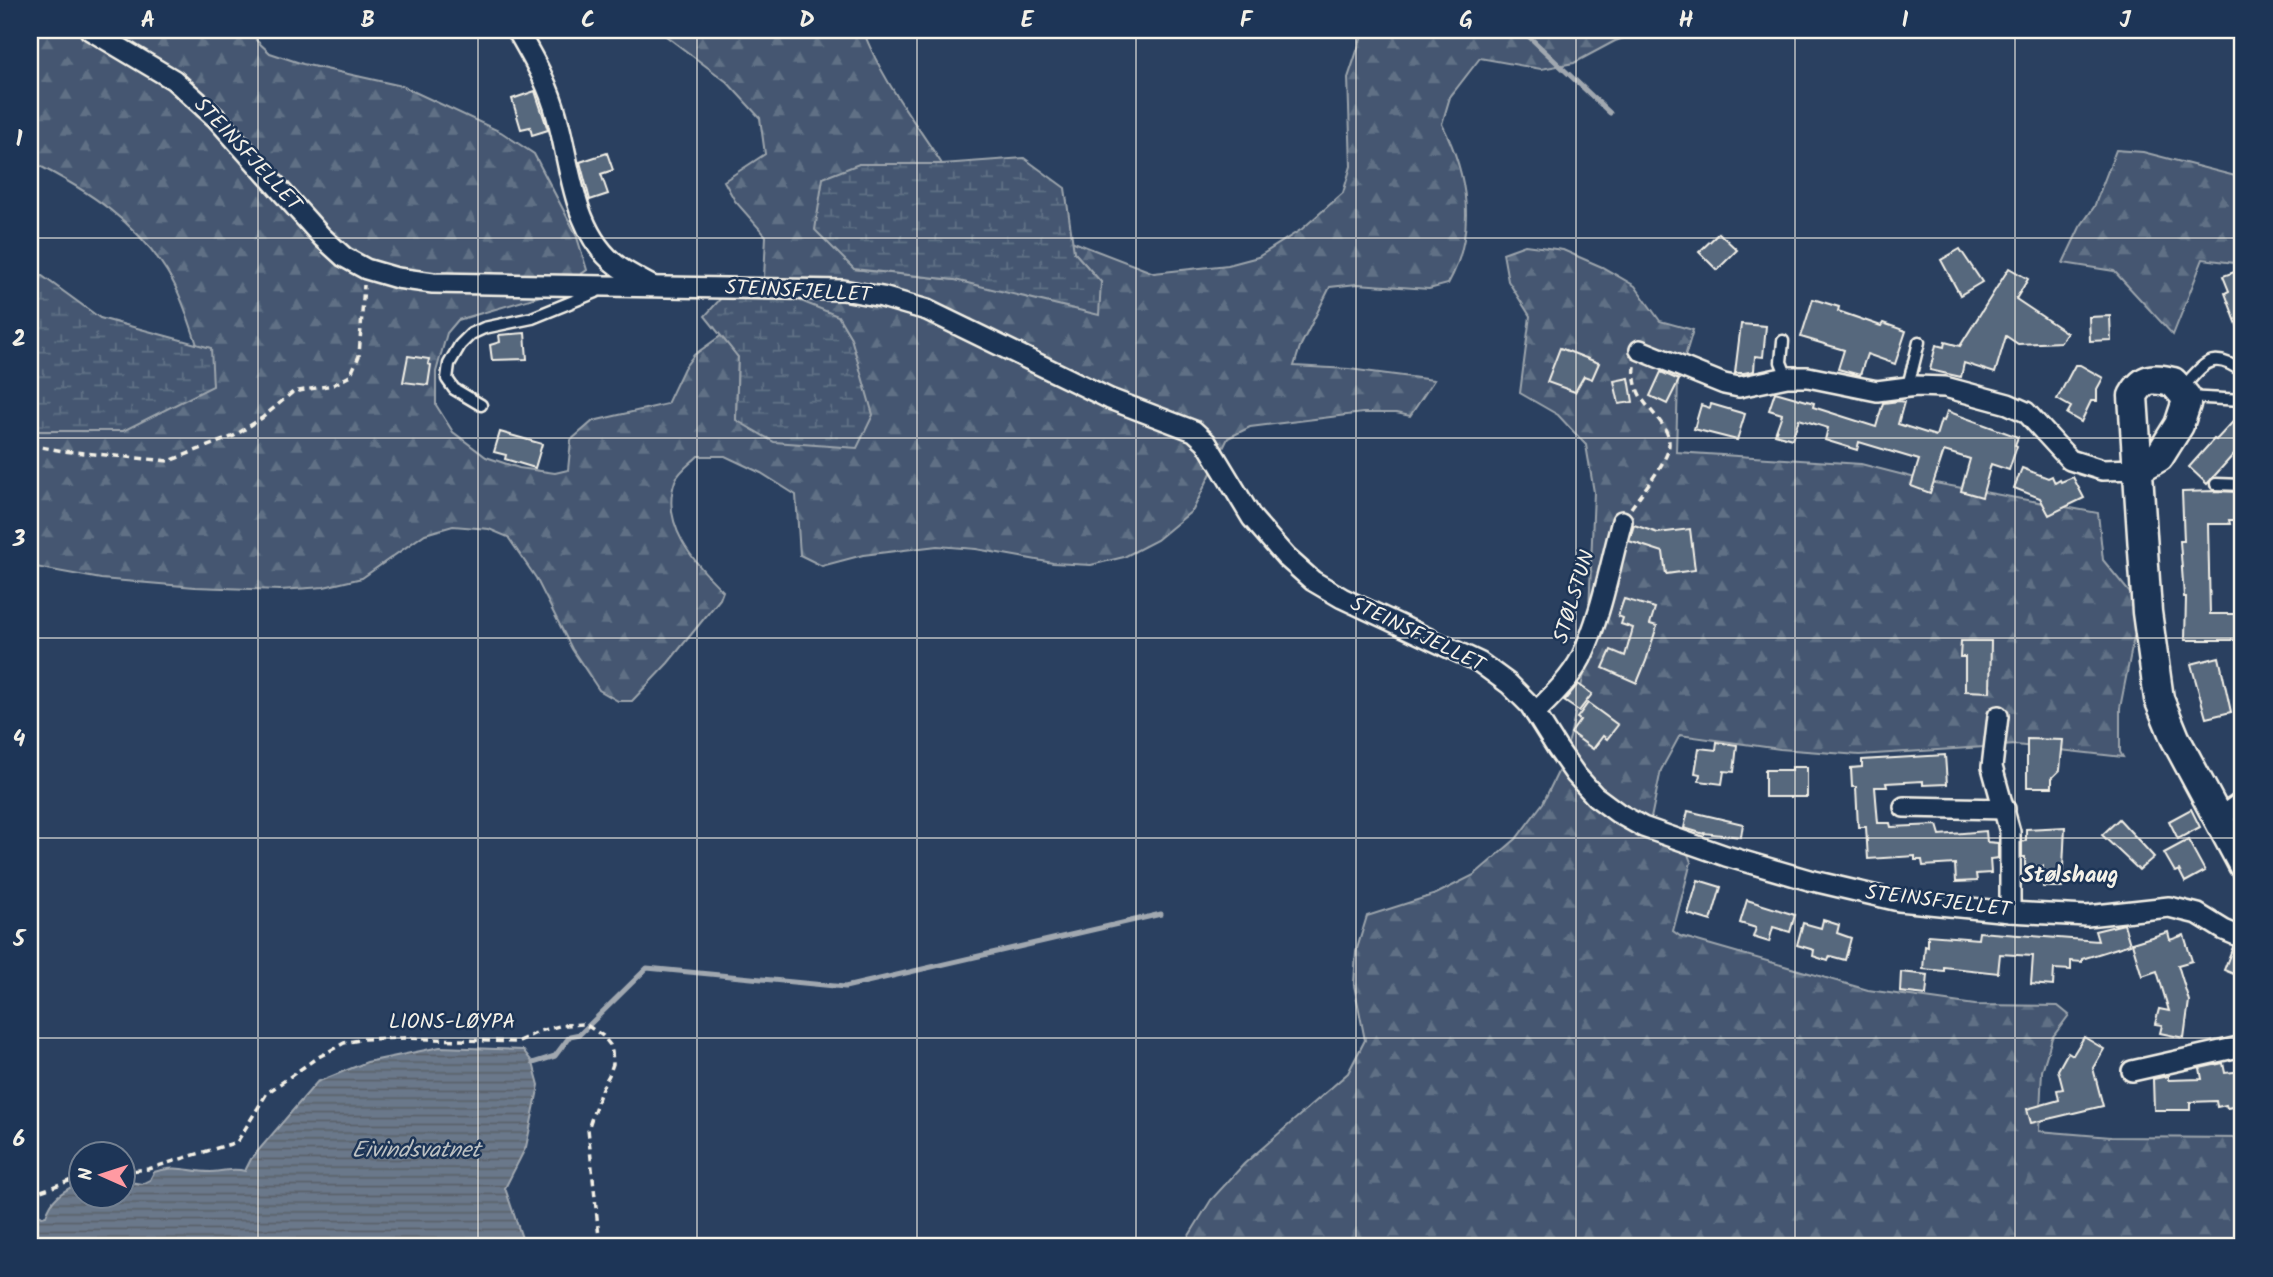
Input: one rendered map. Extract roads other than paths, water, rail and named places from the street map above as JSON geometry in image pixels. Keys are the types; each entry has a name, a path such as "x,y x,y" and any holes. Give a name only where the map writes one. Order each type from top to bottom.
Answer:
{"street":[{"name":"STEINSFJELLET","path":"90,30 174,80 216,118 322,237 344,257 366,269 397,278 433,283 843,290 882,297 926,310 1110,399 1194,431 1206,442 1252,518 1286,557 1313,581 1342,598 1479,662 1509,684 1535,713 1557,748 1595,796 1643,827 1726,856 1863,894 1899,901 2010,912 2087,916 2169,907 2198,914 2243,938"},
{"name":"STEINSFJELLET","path":"517,30 548,87 558,118 574,192 591,235 618,267 653,286"},
{"path":"1640,350 1724,384 1739,387 1787,377 1808,377 1877,391 1908,386 1945,387 2008,404 2025,412 2070,460 2102,470 2138,469 2159,457 2179,425 2186,404 2184,393 2173,382 2151,379 2140,384 2133,396 2138,469 2147,612 2159,699 2175,738 2243,865"},
{"name":"STØLSTUN","path":"1535,713 1566,682 1580,659 1591,633 1622,521"},
{"path":"1998,716 1993,767 2010,832 2010,912"},
{"path":"2218,819 2243,801"},
{"path":"1905,807 2005,809"},
{"path":"2132,1071 2243,1046"}],"lane":[{"path":"481,405 454,388 447,379 449,364 460,345 477,331 531,318 596,292 600,286"},
{"path":"1783,341 1782,362 1787,377"},
{"path":"1908,386 1919,342"},
{"path":"2243,372 2225,361 2215,359 2207,362 2184,393 2243,400"},
{"path":"2216,484 2243,485"}],"water":[{"name":"Eivindsvatnet","path":"440,1047 523,1050 533,1063 539,1085 526,1147 505,1188 525,1247 30,1247 30,1210 33,1209 42,1217 46,1216 51,1205 66,1190 66,1210 136,1210 136,1183 142,1184 150,1180 154,1172 177,1168 203,1172 245,1171 251,1159 317,1082 367,1062"}],"waterway":[{"path":"1522,30 1610,113"},
{"path":"533,1063 555,1056 570,1036 580,1034 647,968 845,987 1161,914"}],"district":[{"name":"Stølshaug","path":"2070,876"}]}
